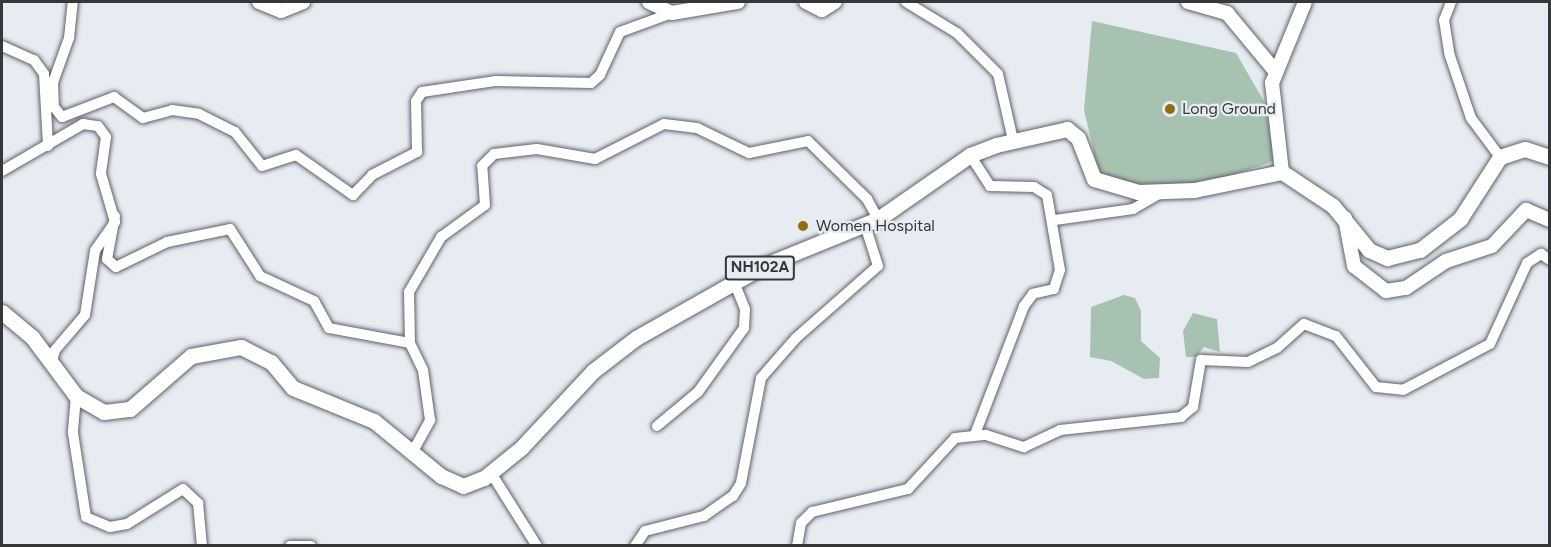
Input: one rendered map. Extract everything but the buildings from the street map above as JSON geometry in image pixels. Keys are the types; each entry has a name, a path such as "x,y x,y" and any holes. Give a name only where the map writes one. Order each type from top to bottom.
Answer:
{"highway":[{"name":"NH102A","path":"2,312 32,338 76,396 117,413 191,356 241,347 271,362 293,388 360,414 453,484 474,483 491,472 606,360 734,282 814,242 872,222 970,155 1013,140 1067,129 1078,138 1094,179 1121,190 1161,193 1282,172"},
{"path":"1282,172 1345,218 1369,250 1387,258 1409,256 1460,219 1500,157 1525,149 1550,158"}],"main road":[{"path":"259,2 281,11 302,2"},
{"path":"649,2 672,13 738,2"},
{"path":"806,2 822,10 836,2"},
{"path":"1188,2 1227,13 1276,72"},
{"path":"1282,172 1272,101 1276,72 1296,34 1305,2"},
{"path":"1345,218 1354,266 1386,291 1406,288 1446,261 1492,246 1526,210 1550,220"}],"street":[{"path":"47,102 69,38 73,2"},
{"path":"906,2 957,33 998,74 1013,140"},
{"path":"1451,2 1444,20 1450,56 1471,118 1500,157"},
{"path":"53,81 54,107 62,117 114,97 143,118 172,110 199,114 235,132 262,166 296,155 353,195 372,175 417,152 416,101 422,92 496,81 591,83 600,75 620,32 672,13"},
{"path":"2,46 40,67 50,119 48,146"},
{"path":"50,119 71,131"},
{"path":"412,453 430,420 423,370 410,343 407,303 414,278 449,228 485,205 482,166 494,154 537,149 595,159 641,132 675,123 708,132 749,153 808,141 867,199 878,266 796,338 761,378 746,465 733,496 704,516 645,531 635,546"},
{"path":"2,171 71,131 91,124 103,130 107,145 101,174 117,228 107,259 116,267 167,242 230,230 260,276 308,297 329,328 410,343"},
{"path":"970,155 990,186 1039,189 1051,200 1055,220 1058,281 1050,292 1033,294 1024,306 975,434"},
{"path":"1055,220 1133,209 1161,193"},
{"path":"51,365 55,350 85,315 92,260 115,216"},
{"path":"797,546 801,523 812,512 901,492 946,445 975,434 1024,447 1060,430 1176,419 1193,407 1201,360 1248,362 1277,348 1304,324 1336,336 1376,387 1403,390 1490,344 1527,263 1541,254 1550,260"},
{"path":"657,426 698,392 744,328 745,309 734,282"},
{"path":"76,396 73,434 86,517 103,525 127,524 183,489 198,503 202,546"},
{"path":"491,472 537,546"},
{"path":"290,546 311,546"}],"green space":[{"path":"1092,21 1236,53 1265,103 1274,161 1209,183 1149,187 1099,174 1084,110"},
{"path":"1124,295 1135,298 1141,311 1141,341 1160,358 1159,378 1144,379 1111,361 1090,357 1091,307"},
{"path":"1193,313 1217,319 1220,352 1204,347 1196,357 1186,357 1183,331"}],"place":[{"name":"Long Ground","path":"1170,109"},
{"name":"Women Hospital","path":"803,226"}]}
